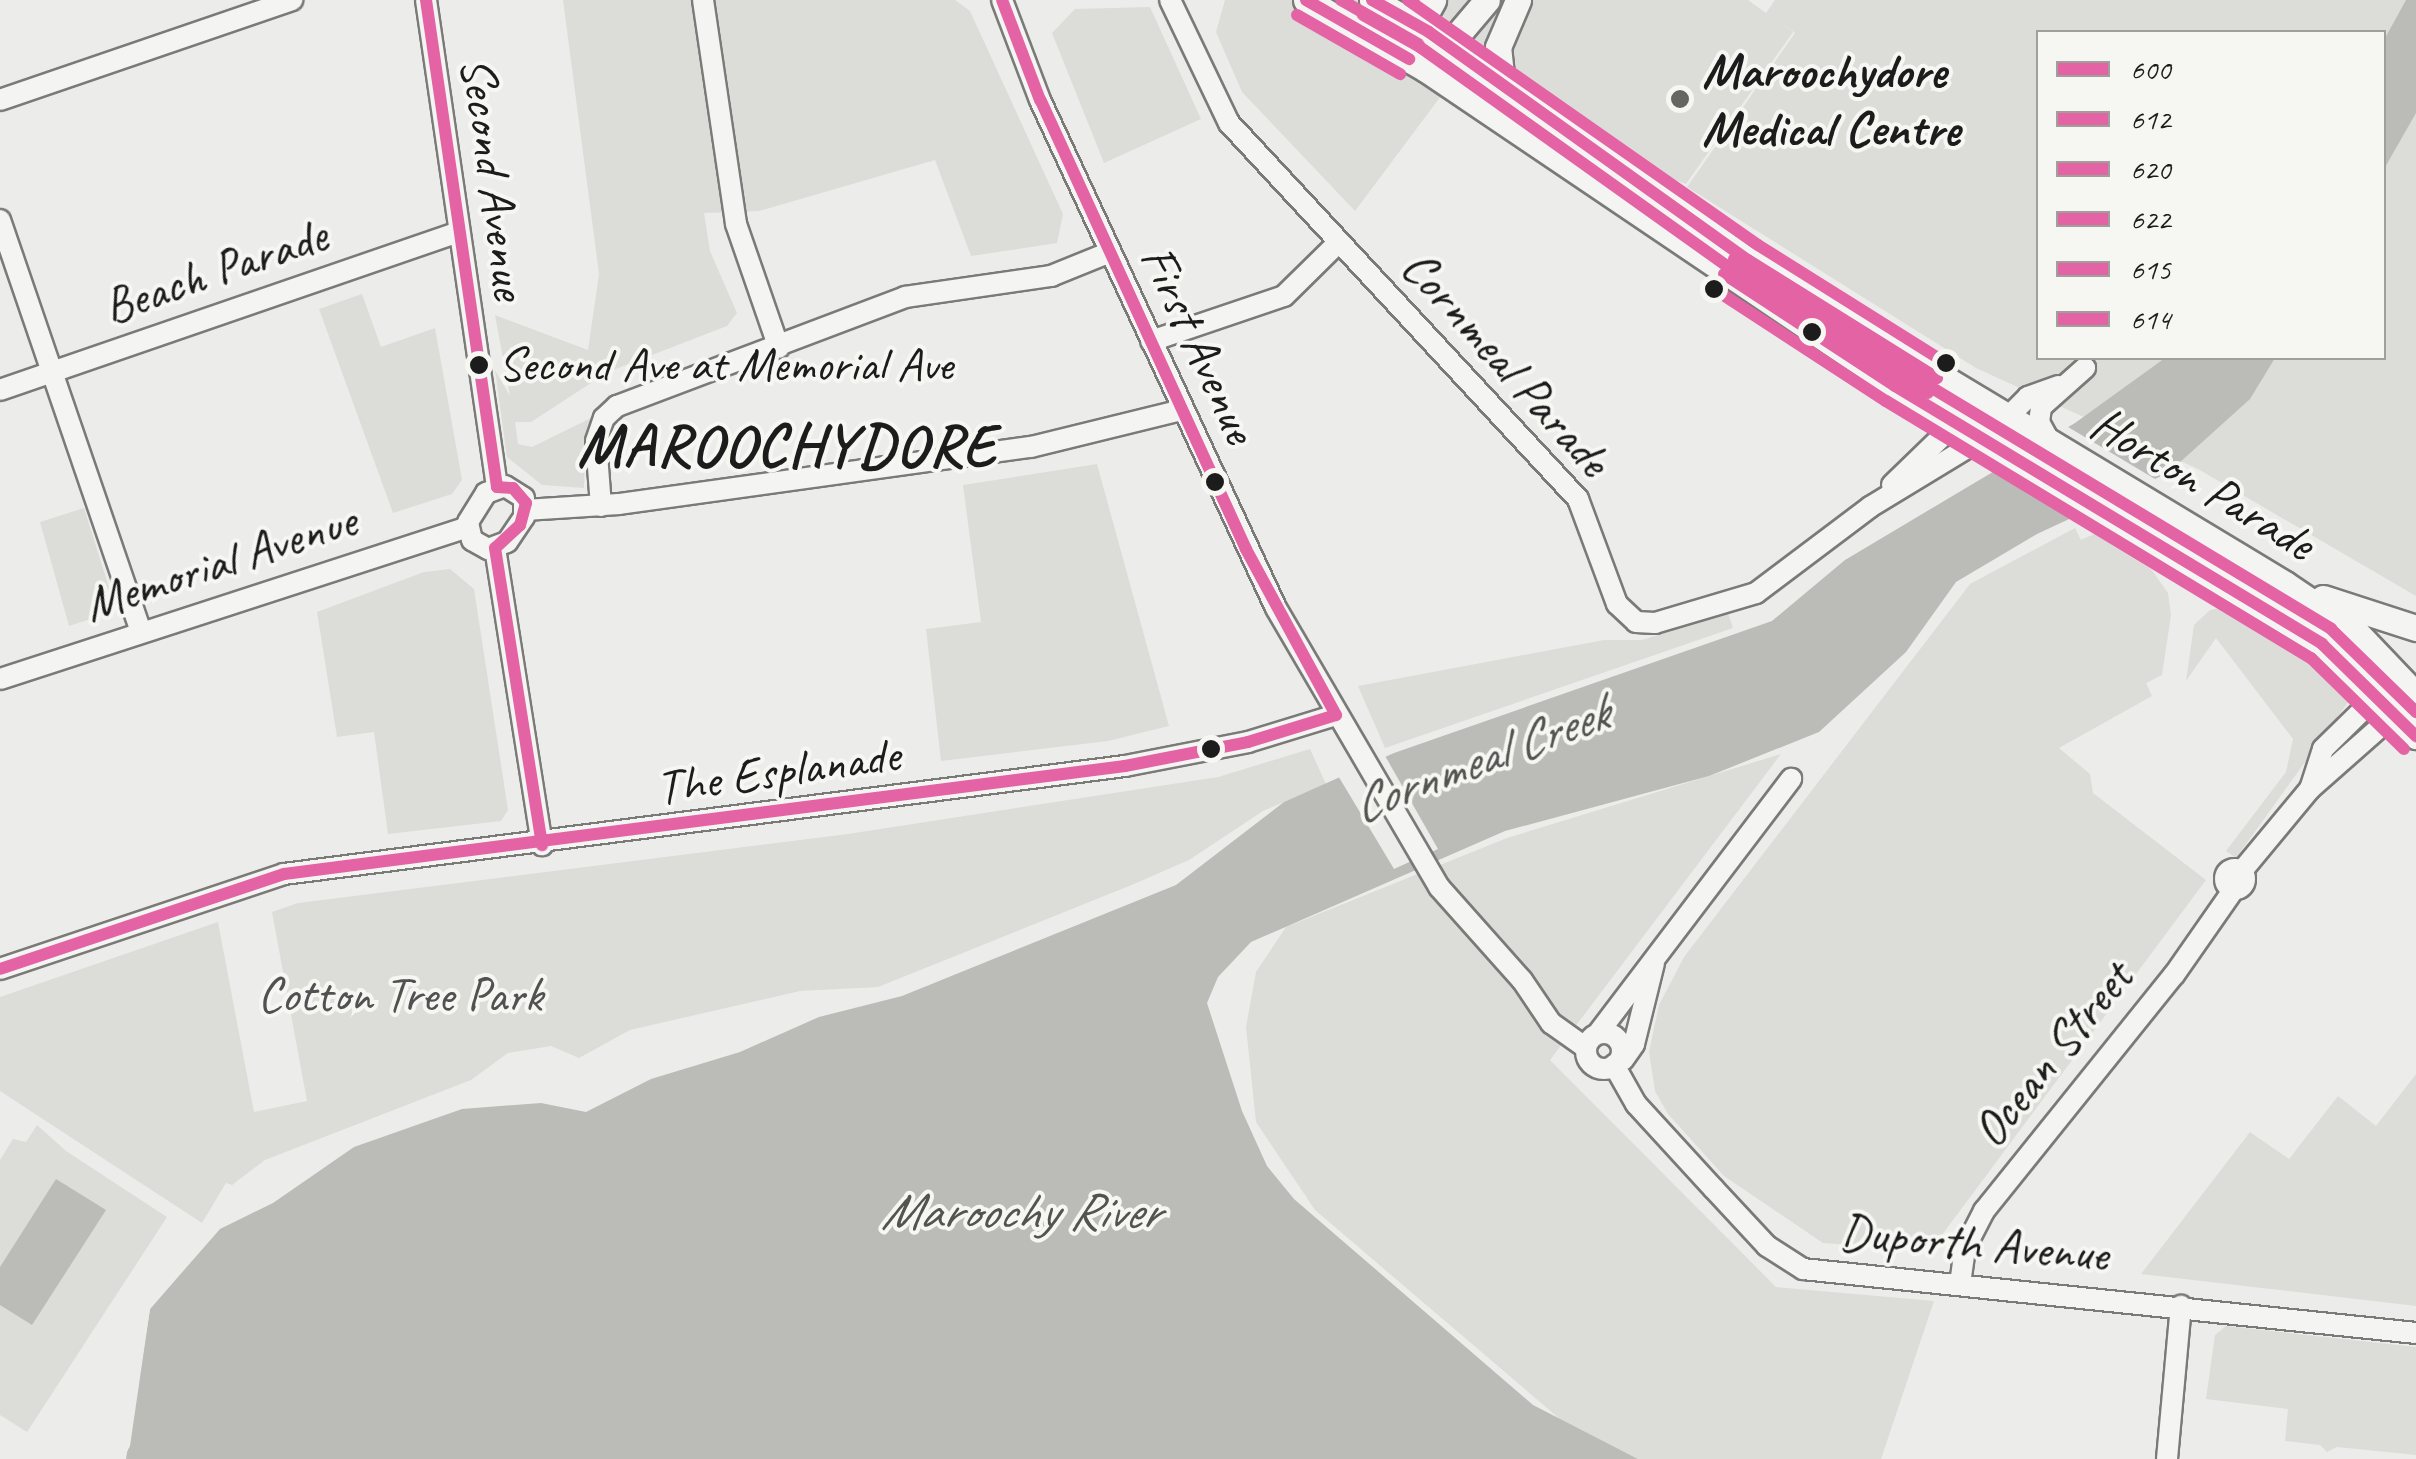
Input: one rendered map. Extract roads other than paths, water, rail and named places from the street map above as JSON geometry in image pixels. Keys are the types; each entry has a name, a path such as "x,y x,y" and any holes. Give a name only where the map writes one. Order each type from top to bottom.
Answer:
{"main road":[{"name":"Horton Parade","path":"1306,0 1428,70 1955,424 2404,691"},
{"name":"Horton Parade","path":"1372,0 1421,26 1748,260 2006,419 2046,439 2286,584 2356,632 2404,691"},
{"path":"1428,70 1421,26 1433,0"},
{"path":"1428,70 1487,0"},
{"path":"1502,84 1498,43 1518,0"},
{"path":"1955,424 2006,419"},
{"path":"1982,440 2006,419"},
{"path":"2006,419 2008,454"},
{"path":"2196,530 2204,572"},
{"path":"2286,584 2416,628"},
{"path":"2404,691 2416,736"}],"street":[{"path":"0,100 292,0"},
{"name":"Second Avenue","path":"426,0 497,487"},
{"path":"702,0 736,224 779,348"},
{"name":"First Avenue","path":"1002,0 1019,52 1246,549 1336,715"},
{"name":"Cornmeal Parade","path":"1170,0 1221,112 1578,499 1616,604 1636,622 1655,623 1756,593 1873,504 1982,440"},
{"path":"0,220 141,631"},
{"name":"Beach Parade","path":"0,390 458,232"},
{"path":"1150,341 1284,296 1338,242"},
{"path":"601,506 596,441 609,412 905,297 1051,276 1110,252"},
{"path":"2046,439 2041,408 2085,368"},
{"path":"2006,419 2028,397 2069,383"},
{"path":"525,510 601,506 1058,443 1182,410"},
{"name":"Cornmeal Parade","path":"1873,504 1955,424"},
{"path":"497,487 520,492 525,510 513,535 495,548 472,540 467,527 479,500 497,487"},
{"name":"Memorial Avenue","path":"0,679 467,527"},
{"path":"495,548 542,845"},
{"name":"Ocean Street","path":"1960,1284 1965,1248 1984,1210 2174,975 2237,881 2310,788 2404,691"},
{"path":"1336,715 1420,857 1547,1018 1593,1040"},
{"name":"The Esplanade","path":"0,969 284,874 542,845 1125,766 1248,742 1336,715"},
{"path":"1654,961 1634,1044 1618,1063 1590,1064 1593,1040 1791,779"},
{"name":"Duporth Avenue","path":"1593,1040 1618,1042 1618,1063 1649,1120 1792,1266 2416,1333"},
{"path":"2166,1459 2181,1306"}],"water":[{"path":"2406,0 2416,0 2416,113 2386,166 2386,36"},
{"name":"Maroochy River","path":"2162,360 2274,360 2250,399 2168,473 2037,534 1956,582 1906,652 1819,732 1709,776 1505,831 1251,942 1218,977 1207,1003 1242,1111 1267,1166 1294,1199 1533,1405 1638,1459 126,1459 150,1309 220,1229 273,1203 354,1147 462,1109 541,1103 586,1112 651,1079 740,1052 819,1017 902,996 1176,885 1284,802 1394,753 1772,621 1845,560 2075,423"},
{"path":"56,1179 106,1210 32,1325 0,1305 0,1267"}],"place":[{"name":"Maroochydore Medical Centre","path":"1680,99"},
{"name":"Second Ave at Memorial Ave","path":"479,365"}],"district":[{"name":"MAROOCHYDORE","path":"787,445"}],"water label":[{"name":"Cornmeal Creek","path":"1480,760"}],"park label":[{"name":"Cotton Tree Park","path":"400,995"}]}
